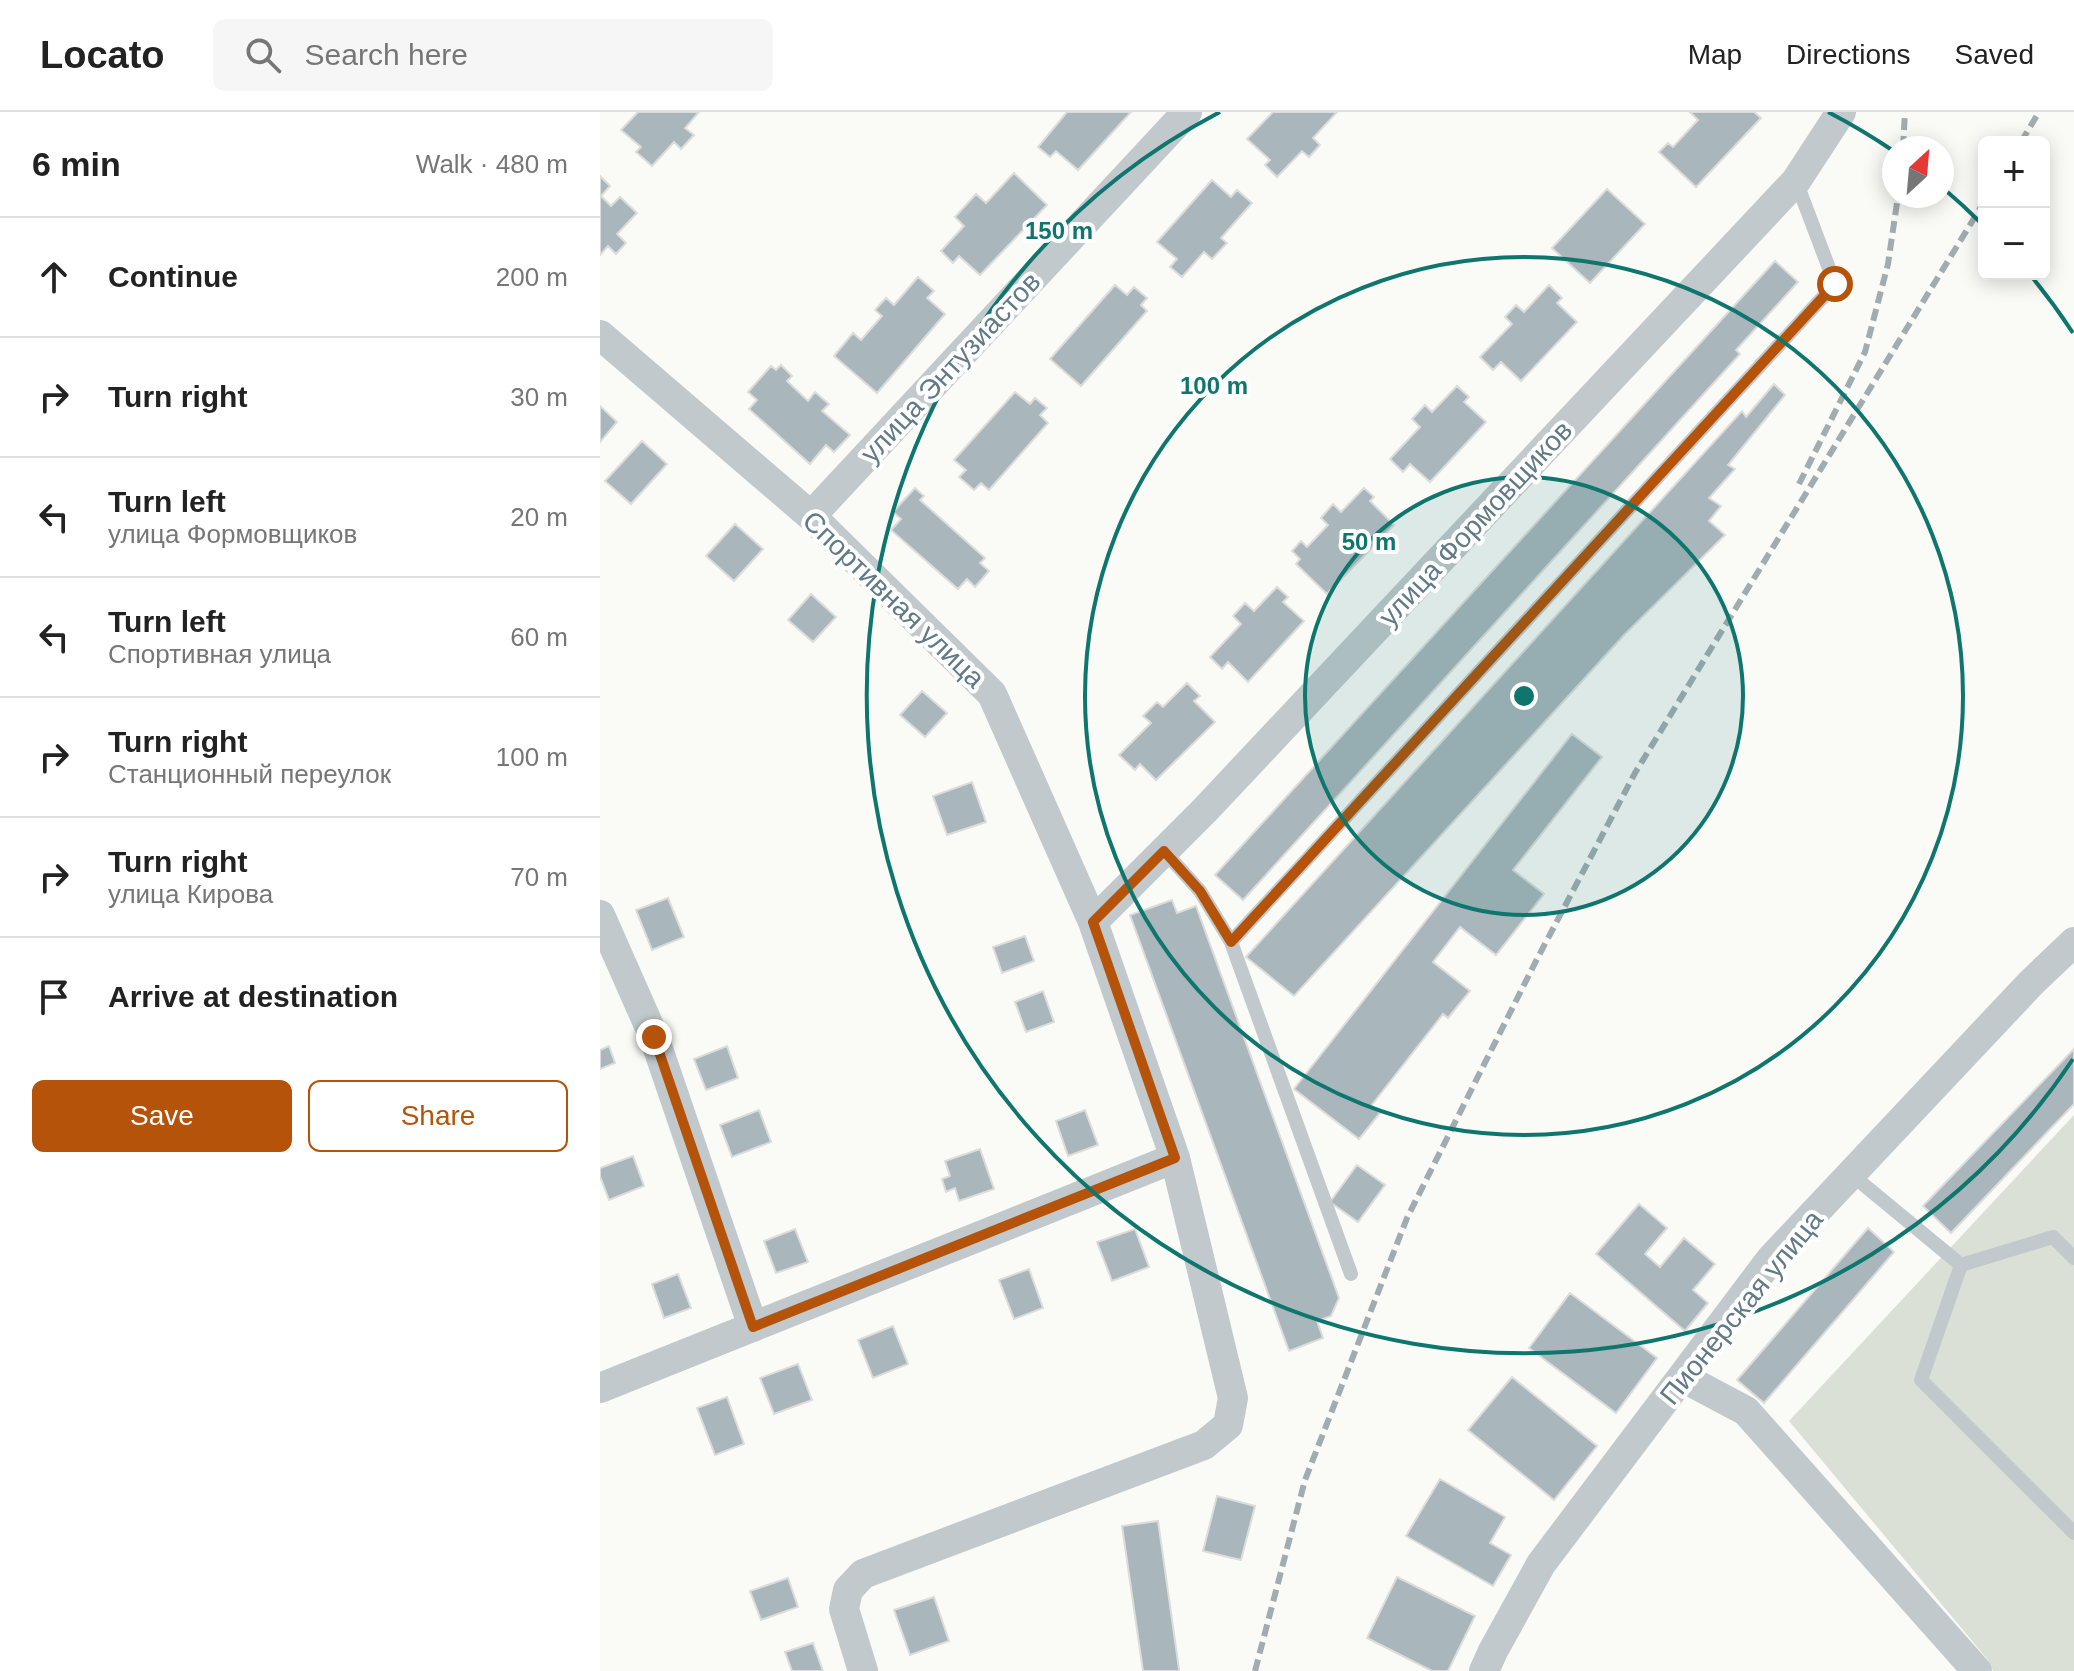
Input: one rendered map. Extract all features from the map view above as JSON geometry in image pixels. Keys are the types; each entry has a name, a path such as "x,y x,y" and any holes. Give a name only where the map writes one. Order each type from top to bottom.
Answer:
{"street":[{"name":"улица Энтузиастов","path":"811,516 1187,112"},
{"name":"улица Формовщиков","path":"1093,922 1216,799 1796,181 1841,112"},
{"name":"Спортивная улица","path":"600,335 811,516 992,694 1093,922 1175,1158 1233,1398 1228,1425 1204,1445 863,1574 848,1590 844,1609 863,1671"},
{"path":"600,915 654,1037 753,1327"},
{"name":"Пионерская улица","path":"1484,1671 1541,1564 1771,1259 2031,983 2074,942"},
{"path":"600,1388 1175,1158"},
{"path":"1682,1377 1746,1411 1977,1671"}],"lane":[{"path":"1231,942 1835,284 1796,181"},
{"path":"1164,851 1200,891 1231,942 1351,1274"},
{"path":"1852,1175 1961,1265"},
{"path":"1961,1265 2053,1237 2074,1258"},
{"path":"1961,1265 1921,1380 2074,1533"}],"shaded area":[{"path":"2074,1115 2074,1671 1993,1671 1988,1660 1789,1421"}],"building":[{"path":"638,112 699,112 685,128 694,135 681,149 674,142 652,166 636,152 641,147 621,130"},
{"path":"1067,112 1131,112 1078,170 1056,151 1050,157 1038,147"},
{"path":"1273,112 1337,112 1313,138 1320,145 1309,157 1302,151 1277,177 1265,165 1270,160 1247,139"},
{"path":"1690,112 1754,112 1761,118 1696,187 1659,152 1668,143 1673,147 1698,120"},
{"path":"1014,173 1047,205 980,275 959,256 953,263 941,251 964,226 955,217 976,194 986,203"},
{"path":"600,176 610,186 601,196 611,206 620,197 637,213 617,234 626,243 616,254 608,246 600,255"},
{"path":"1212,180 1231,197 1237,190 1252,203 1221,238 1227,243 1212,259 1204,252 1182,277 1170,267 1177,259 1157,242"},
{"path":"1607,189 1645,224 1590,283 1552,248"},
{"path":"1775,261 1798,282 1736,350 1740,354 1243,900 1215,875"},
{"path":"918,277 934,291 927,298 945,314 877,393 834,356 853,333 861,340 882,316 875,310 886,298 894,305"},
{"path":"1115,285 1127,295 1134,287 1147,298 1141,305 1147,311 1081,386 1050,359"},
{"path":"1549,285 1562,298 1557,303 1577,322 1521,381 1501,362 1493,370 1480,357 1512,324 1505,317 1516,305 1524,312"},
{"path":"781,365 792,376 787,381 808,401 815,392 829,404 822,411 850,435 834,452 826,445 810,464 749,409 757,400 748,392 771,366 776,370"},
{"path":"1774,384 1785,395 1728,465 1735,469 1709,498 1721,506 1709,521 1725,535 1624,635 1294,996 1246,957 1742,411 1746,417"},
{"path":"1457,386 1469,397 1464,402 1486,422 1430,482 1410,464 1403,472 1390,459 1420,427 1412,419 1425,405 1432,412"},
{"path":"1015,392 1030,404 1035,398 1047,408 1040,415 1048,423 989,490 981,483 974,490 959,477 966,470 954,460"},
{"path":"600,406 617,422 600,442"},
{"path":"642,441 667,464 631,504 605,481"},
{"path":"915,488 924,496 920,500 985,558 980,563 989,571 975,587 967,579 958,589 891,530 901,519 893,512"},
{"path":"1364,488 1374,497 1370,501 1394,525 1327,594 1296,564 1300,559 1292,551 1301,541 1307,547 1328,525 1321,518 1333,504 1341,512"},
{"path":"735,524 763,549 734,581 706,556"},
{"path":"1277,587 1288,597 1283,602 1304,621 1248,682 1228,662 1222,669 1210,657 1241,624 1233,616 1245,603 1254,611"},
{"path":"811,594 836,617 813,642 788,620"},
{"path":"1187,683 1200,696 1194,701 1215,722 1156,780 1140,764 1135,770 1119,755 1151,723 1143,716 1157,702 1163,707"},
{"path":"922,691 947,713 925,737 900,715"},
{"path":"1572,734 1602,757 1513,870 1544,894 1496,955 1460,927 1433,962 1470,991 1448,1018 1443,1014 1371,1106 1380,1113 1359,1139 1294,1089"},
{"path":"972,782 986,822 947,835 933,796"},
{"path":"668,898 684,937 652,950 636,910"},
{"path":"1172,900 1177,913 1196,906 1339,1298 1331,1316 1317,1321 1323,1338 1289,1351 1130,915"},
{"path":"1025,936 1034,961 1002,973 993,947"},
{"path":"1043,991 1054,1022 1026,1032 1015,1002"},
{"path":"609,1046 615,1063 600,1069 600,1050"},
{"path":"727,1046 738,1078 706,1090 694,1059"},
{"path":"2074,1049 2074,1104 1951,1233 1923,1206"},
{"path":"759,1110 771,1142 732,1157 720,1125"},
{"path":"1085,1110 1098,1145 1068,1156 1056,1121"},
{"path":"980,1149 994,1189 959,1201 955,1188 946,1192 942,1179 950,1176 945,1161"},
{"path":"633,1156 644,1186 609,1200 600,1168"},
{"path":"1357,1165 1385,1185 1358,1222 1330,1202"},
{"path":"1639,1204 1667,1228 1645,1254 1660,1267 1684,1238 1715,1264 1693,1290 1708,1303 1685,1331 1596,1254"},
{"path":"1868,1228 1894,1252 1764,1403 1737,1380"},
{"path":"795,1229 808,1262 776,1273 764,1241"},
{"path":"1135,1229 1149,1267 1112,1281 1097,1242"},
{"path":"1029,1269 1043,1308 1014,1319 999,1280"},
{"path":"678,1274 691,1308 664,1318 652,1284"},
{"path":"1570,1293 1657,1358 1616,1413 1529,1348"},
{"path":"893,1326 908,1364 873,1378 858,1340"},
{"path":"798,1364 812,1400 774,1414 760,1378"},
{"path":"1512,1377 1597,1446 1554,1500 1468,1430"},
{"path":"727,1397 744,1444 715,1455 697,1408"},
{"path":"1440,1479 1505,1517 1490,1543 1511,1555 1493,1586 1406,1536"},
{"path":"1217,1496 1255,1506 1241,1560 1203,1551"},
{"path":"1158,1521 1179,1671 1143,1671 1122,1526"},
{"path":"1397,1577 1475,1616 1448,1671 1432,1671 1367,1638"},
{"path":"788,1578 798,1607 761,1620 750,1591"},
{"path":"934,1597 949,1641 910,1655 894,1610"},
{"path":"813,1643 823,1671 792,1671 785,1652"}],"railway":[{"path":"1904,136 1905,112"},
{"path":"2025,136 2039,112"},
{"path":"1799,484 1865,352 1888,264 1896,208"},
{"path":"1255,1671 1305,1480 1407,1218 1537,959 1635,773 1980,208"}],"route":[{"path":"654,1037 753,1327 1175,1158 1093,922 1164,851 1200,891 1231,942 1835,284"}]}
